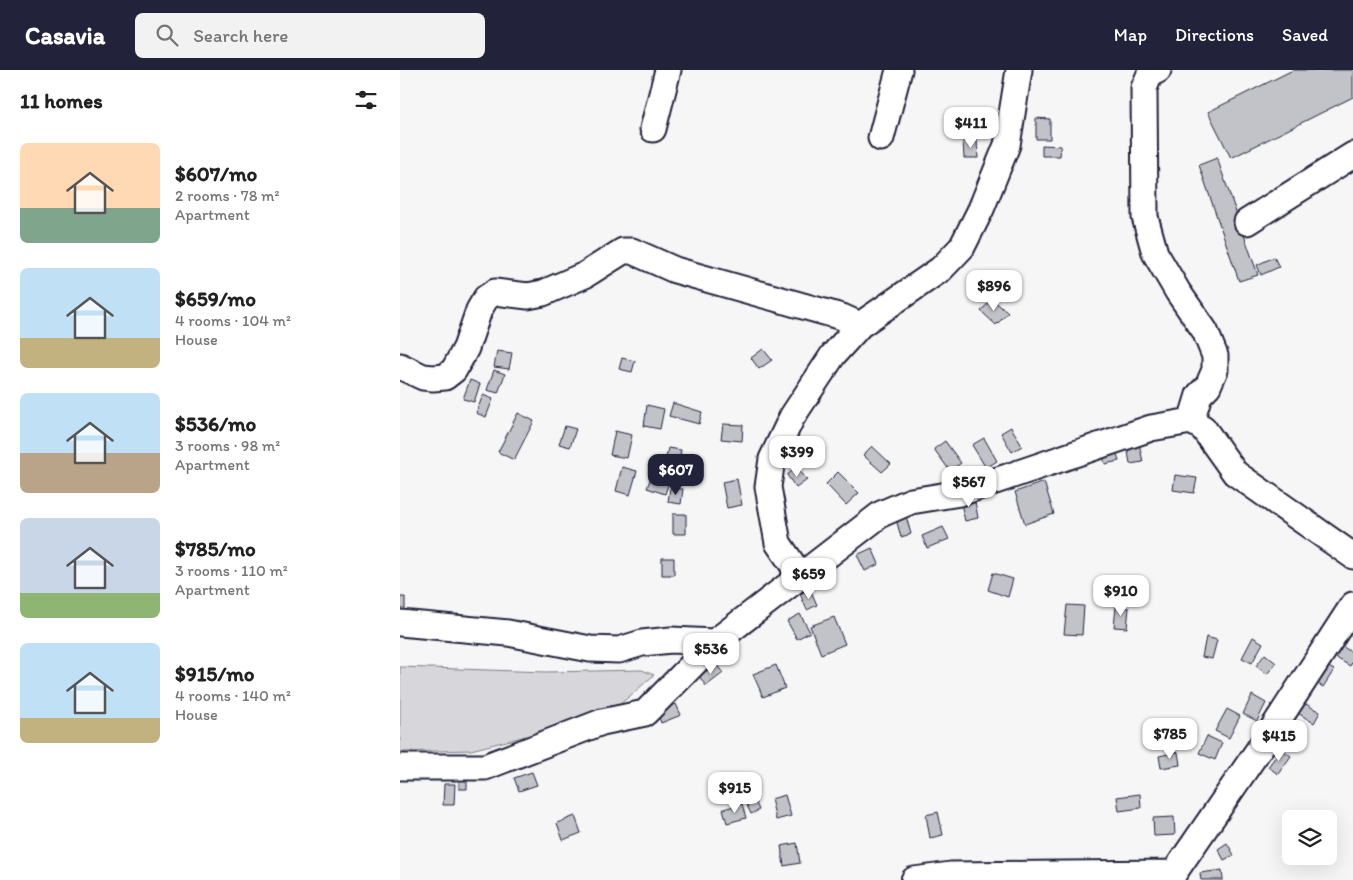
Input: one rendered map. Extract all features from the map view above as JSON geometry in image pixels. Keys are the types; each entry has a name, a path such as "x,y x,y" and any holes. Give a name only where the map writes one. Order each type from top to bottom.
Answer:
{"street":[{"path":"653,129 668,70"},
{"path":"882,138 899,70"},
{"path":"804,575 792,565 778,543 768,487 772,460 792,417 812,384 833,355 860,325 941,269 962,248 981,209 1007,145 1019,70"},
{"path":"1158,70 1150,74 1144,88 1145,217 1156,253 1178,292 1205,331 1215,356 1215,370 1208,386 1198,395 1191,421"},
{"path":"1247,222 1353,155"},
{"path":"400,366 423,377 445,377 454,370 466,348 486,298 495,292 528,296 543,293 585,275 623,251 632,252 675,270 842,317 860,325"},
{"path":"400,767 485,767 602,722 645,713 715,642 881,514 911,501 960,493 1151,428 1191,421 1203,428 1235,472 1353,556"},
{"path":"914,880 951,874 1173,877 1353,606"},
{"path":"400,623 508,633 590,649 618,650 642,643 671,640 715,642"}],"shaded area":[{"path":"400,667 546,672 642,670 654,675 617,707 566,726 471,750 400,752"}],"building":[{"path":"1293,70 1353,70 1353,97 1231,158 1208,112"},
{"path":"959,116 961,134 952,135 950,117"},
{"path":"1036,118 1050,119 1050,139 1036,139"},
{"path":"977,140 978,158 964,158 963,141"},
{"path":"1042,145 1061,146 1060,156 1042,156"},
{"path":"1217,158 1258,275 1239,281 1199,165"},
{"path":"1274,257 1279,267 1261,275 1257,265"},
{"path":"992,299 1008,313 996,325 981,311"},
{"path":"763,349 772,360 759,369 751,358"},
{"path":"497,351 512,353 509,369 494,367"},
{"path":"622,358 635,361 632,372 619,369"},
{"path":"494,370 505,374 498,393 487,390"},
{"path":"470,380 480,384 474,402 463,399"},
{"path":"483,395 493,399 486,417 476,413"},
{"path":"673,403 702,412 699,424 669,416"},
{"path":"647,405 664,409 660,429 644,426"},
{"path":"518,413 534,421 514,460 498,452"},
{"path":"723,424 743,425 742,441 721,439"},
{"path":"565,426 576,429 570,447 559,444"},
{"path":"1011,427 1022,446 1012,452 1001,433"},
{"path":"615,431 632,435 627,458 610,455"},
{"path":"984,438 997,461 986,468 972,445"},
{"path":"945,441 961,463 950,471 934,449"},
{"path":"1114,443 1119,461 1105,464 1100,447"},
{"path":"1139,443 1143,462 1130,464 1127,445"},
{"path":"872,446 891,464 882,472 863,455"},
{"path":"668,448 681,450 677,476 663,473"},
{"path":"684,457 698,459 695,481 681,479"},
{"path":"622,467 637,471 630,495 616,491"},
{"path":"797,467 807,480 796,488 787,475"},
{"path":"838,472 859,493 846,505 826,484"},
{"path":"1175,475 1197,478 1194,493 1173,490"},
{"path":"651,477 669,482 665,494 647,488"},
{"path":"737,479 742,505 727,508 722,482"},
{"path":"1044,482 1054,514 1025,524 1015,492"},
{"path":"670,488 683,489 681,504 668,502"},
{"path":"974,496 978,518 965,521 960,499"},
{"path":"673,514 686,514 686,534 673,534"},
{"path":"906,516 911,534 901,537 896,519"},
{"path":"943,527 949,539 927,548 922,536"},
{"path":"872,548 879,564 865,571 857,555"},
{"path":"662,558 674,558 674,575 662,575"},
{"path":"993,573 1013,579 1008,597 988,590"},
{"path":"810,589 817,605 807,610 800,594"},
{"path":"400,597 405,597 405,611 400,611"},
{"path":"1067,605 1084,606 1082,635 1064,634"},
{"path":"1116,607 1129,608 1127,628 1114,627"},
{"path":"800,614 810,632 797,639 787,621"},
{"path":"834,617 845,644 821,654 810,626"},
{"path":"1206,637 1217,640 1212,659 1202,657"},
{"path":"1253,637 1263,643 1252,663 1242,658"},
{"path":"1337,643 1353,653 1353,661 1350,666 1331,655"},
{"path":"1265,654 1276,663 1267,674 1256,666"},
{"path":"1320,662 1334,670 1323,687 1310,679"},
{"path":"716,664 723,673 706,686 699,676"},
{"path":"776,665 785,688 763,697 753,674"},
{"path":"1252,695 1266,703 1257,721 1243,714"},
{"path":"1302,702 1320,712 1314,723 1296,712"},
{"path":"676,704 681,715 661,723 657,711"},
{"path":"1227,709 1240,716 1229,738 1215,731"},
{"path":"1207,736 1222,743 1215,760 1199,753"},
{"path":"1281,749 1291,756 1278,774 1268,767"},
{"path":"1178,752 1180,765 1161,768 1159,756"},
{"path":"532,772 537,785 519,791 514,778"},
{"path":"459,776 467,776 467,789 459,789"},
{"path":"444,784 455,784 454,805 443,805"},
{"path":"1140,794 1141,808 1119,811 1117,797"},
{"path":"752,795 759,810 751,814 744,799"},
{"path":"785,795 791,816 776,820 771,799"},
{"path":"742,804 746,818 727,823 723,809"},
{"path":"938,812 943,835 930,838 926,815"},
{"path":"575,816 581,833 563,840 557,823"},
{"path":"1174,817 1175,835 1154,836 1153,818"},
{"path":"797,843 800,863 784,866 781,846"},
{"path":"1227,843 1234,855 1224,860 1218,849"},
{"path":"1222,870 1223,880 1201,880 1200,873"}]}
